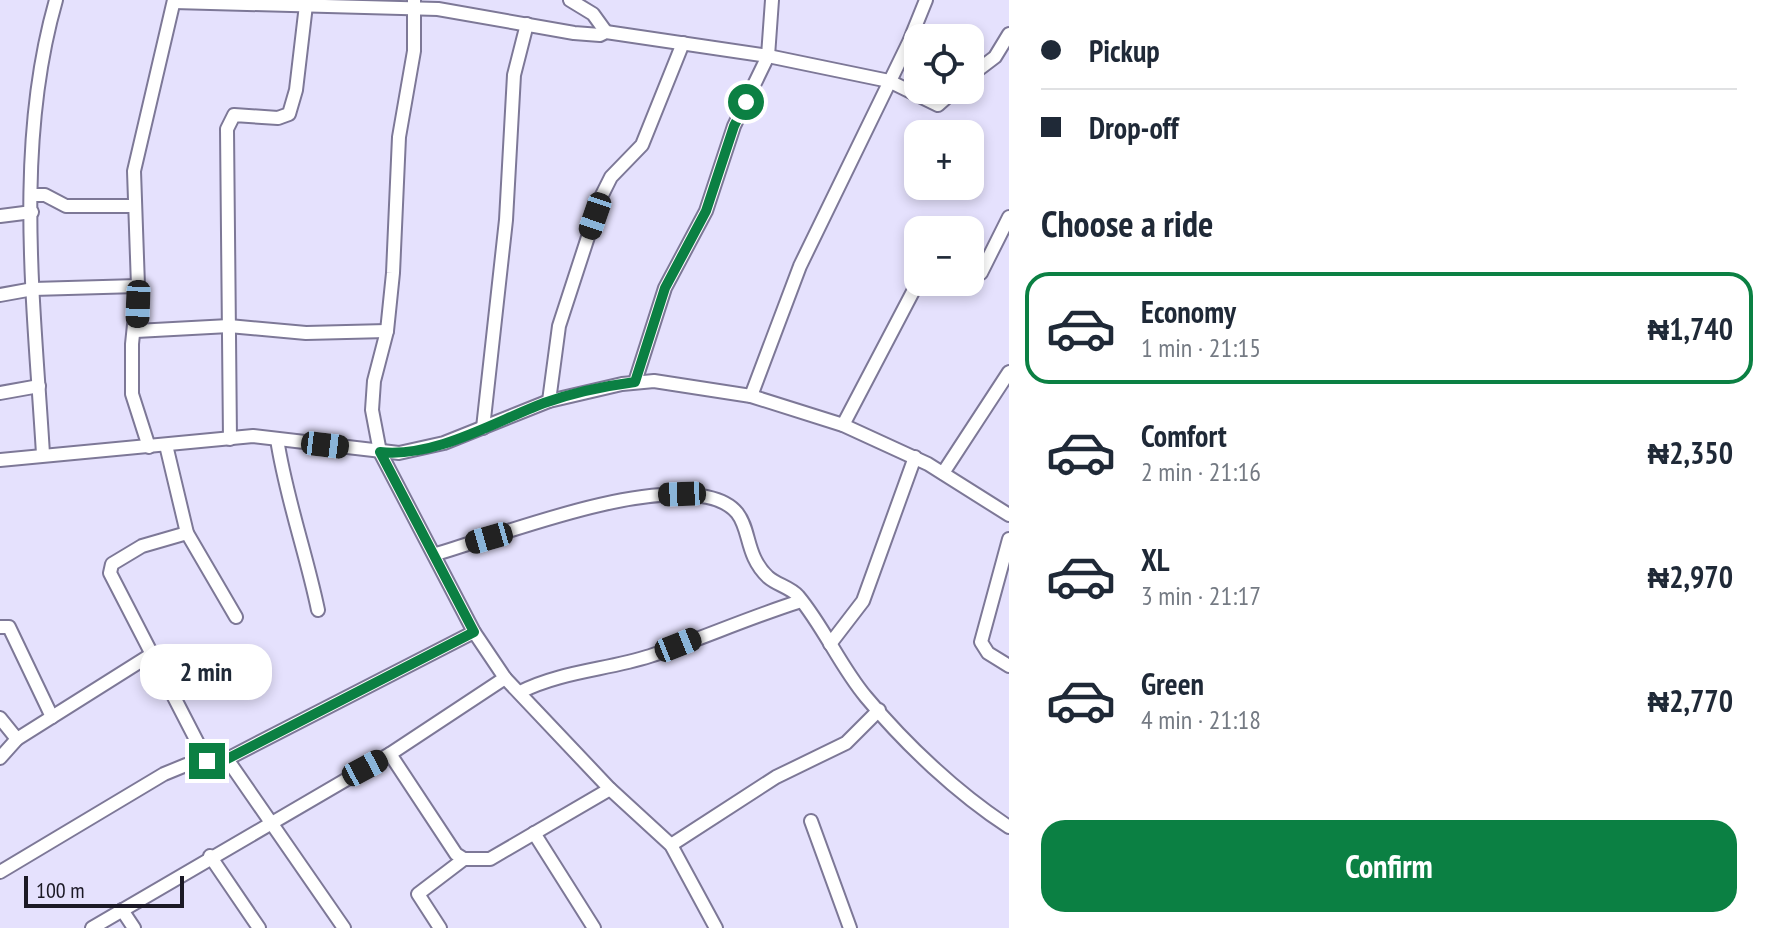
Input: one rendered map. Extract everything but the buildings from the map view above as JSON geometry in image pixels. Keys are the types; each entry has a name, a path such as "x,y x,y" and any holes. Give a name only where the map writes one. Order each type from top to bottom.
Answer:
{"street":[{"path":"43,454 33,289 32,195 36,92 44,41 56,0"},
{"path":"570,0 593,14 606,32"},
{"path":"635,382 665,288 706,211 734,126 768,56 772,0"},
{"path":"751,396 800,266 926,0"},
{"path":"149,447 132,394 132,344 136,331 138,286 134,171 174,1 414,4 574,33 600,35 606,32 768,56 889,81 904,88"},
{"path":"414,4 414,51 399,137 387,331 374,381 372,410 380,452 436,554 474,632 505,678 610,789 671,845 715,928"},
{"path":"230,439 229,117 240,114 278,118 289,114 296,90 306,5"},
{"path":"483,428 506,220 514,75 527,24"},
{"path":"984,65 995,57 1009,34"},
{"path":"549,401 559,326 601,197 611,177 642,145 683,43"},
{"path":"995,57 1009,63"},
{"path":"32,195 45,195 66,206 133,206"},
{"path":"0,216 32,212"},
{"path":"984,267 1009,217"},
{"path":"0,295 33,289 138,286"},
{"path":"843,425 911,296"},
{"path":"136,331 229,326 306,333 387,331"},
{"path":"943,473 1009,372"},
{"path":"0,460 230,439 277,439 399,453 444,443 549,401 635,382 654,381 751,396 843,425 915,457 1009,515"},
{"path":"0,393 39,386"},
{"path":"277,439 287,499 305,548 318,610"},
{"path":"166,445 187,533 236,617"},
{"path":"830,644 863,601 915,457"},
{"path":"436,554 621,500 669,495 707,497 740,512 752,556 769,578 791,590 801,601 879,710 942,774 1009,827"},
{"path":"187,533 142,546 112,564 110,573 207,761"},
{"path":"1009,539 981,642 988,653 1009,666"},
{"path":"520,692 556,676 651,655 731,623 801,601"},
{"path":"0,627 9,627 52,717"},
{"path":"0,872 164,774 207,761 227,759 474,632"},
{"path":"0,758 17,739 152,654"},
{"path":"97,926 210,856 390,754 505,678"},
{"path":"671,845 776,777 846,743 879,710"},
{"path":"0,718 17,739"},
{"path":"390,754 456,854 464,859 490,859 610,789"},
{"path":"227,759 344,928"},
{"path":"811,821 850,928"},
{"path":"534,833 594,928"},
{"path":"210,856 259,928"},
{"path":"440,928 418,894 464,859"},
{"path":"122,910 134,928"}],"route":[{"path":"207,761 227,759 308,714 474,632 436,554 380,452 399,453 444,443 549,401 635,382 665,288 706,211 734,126 746,102"}]}
